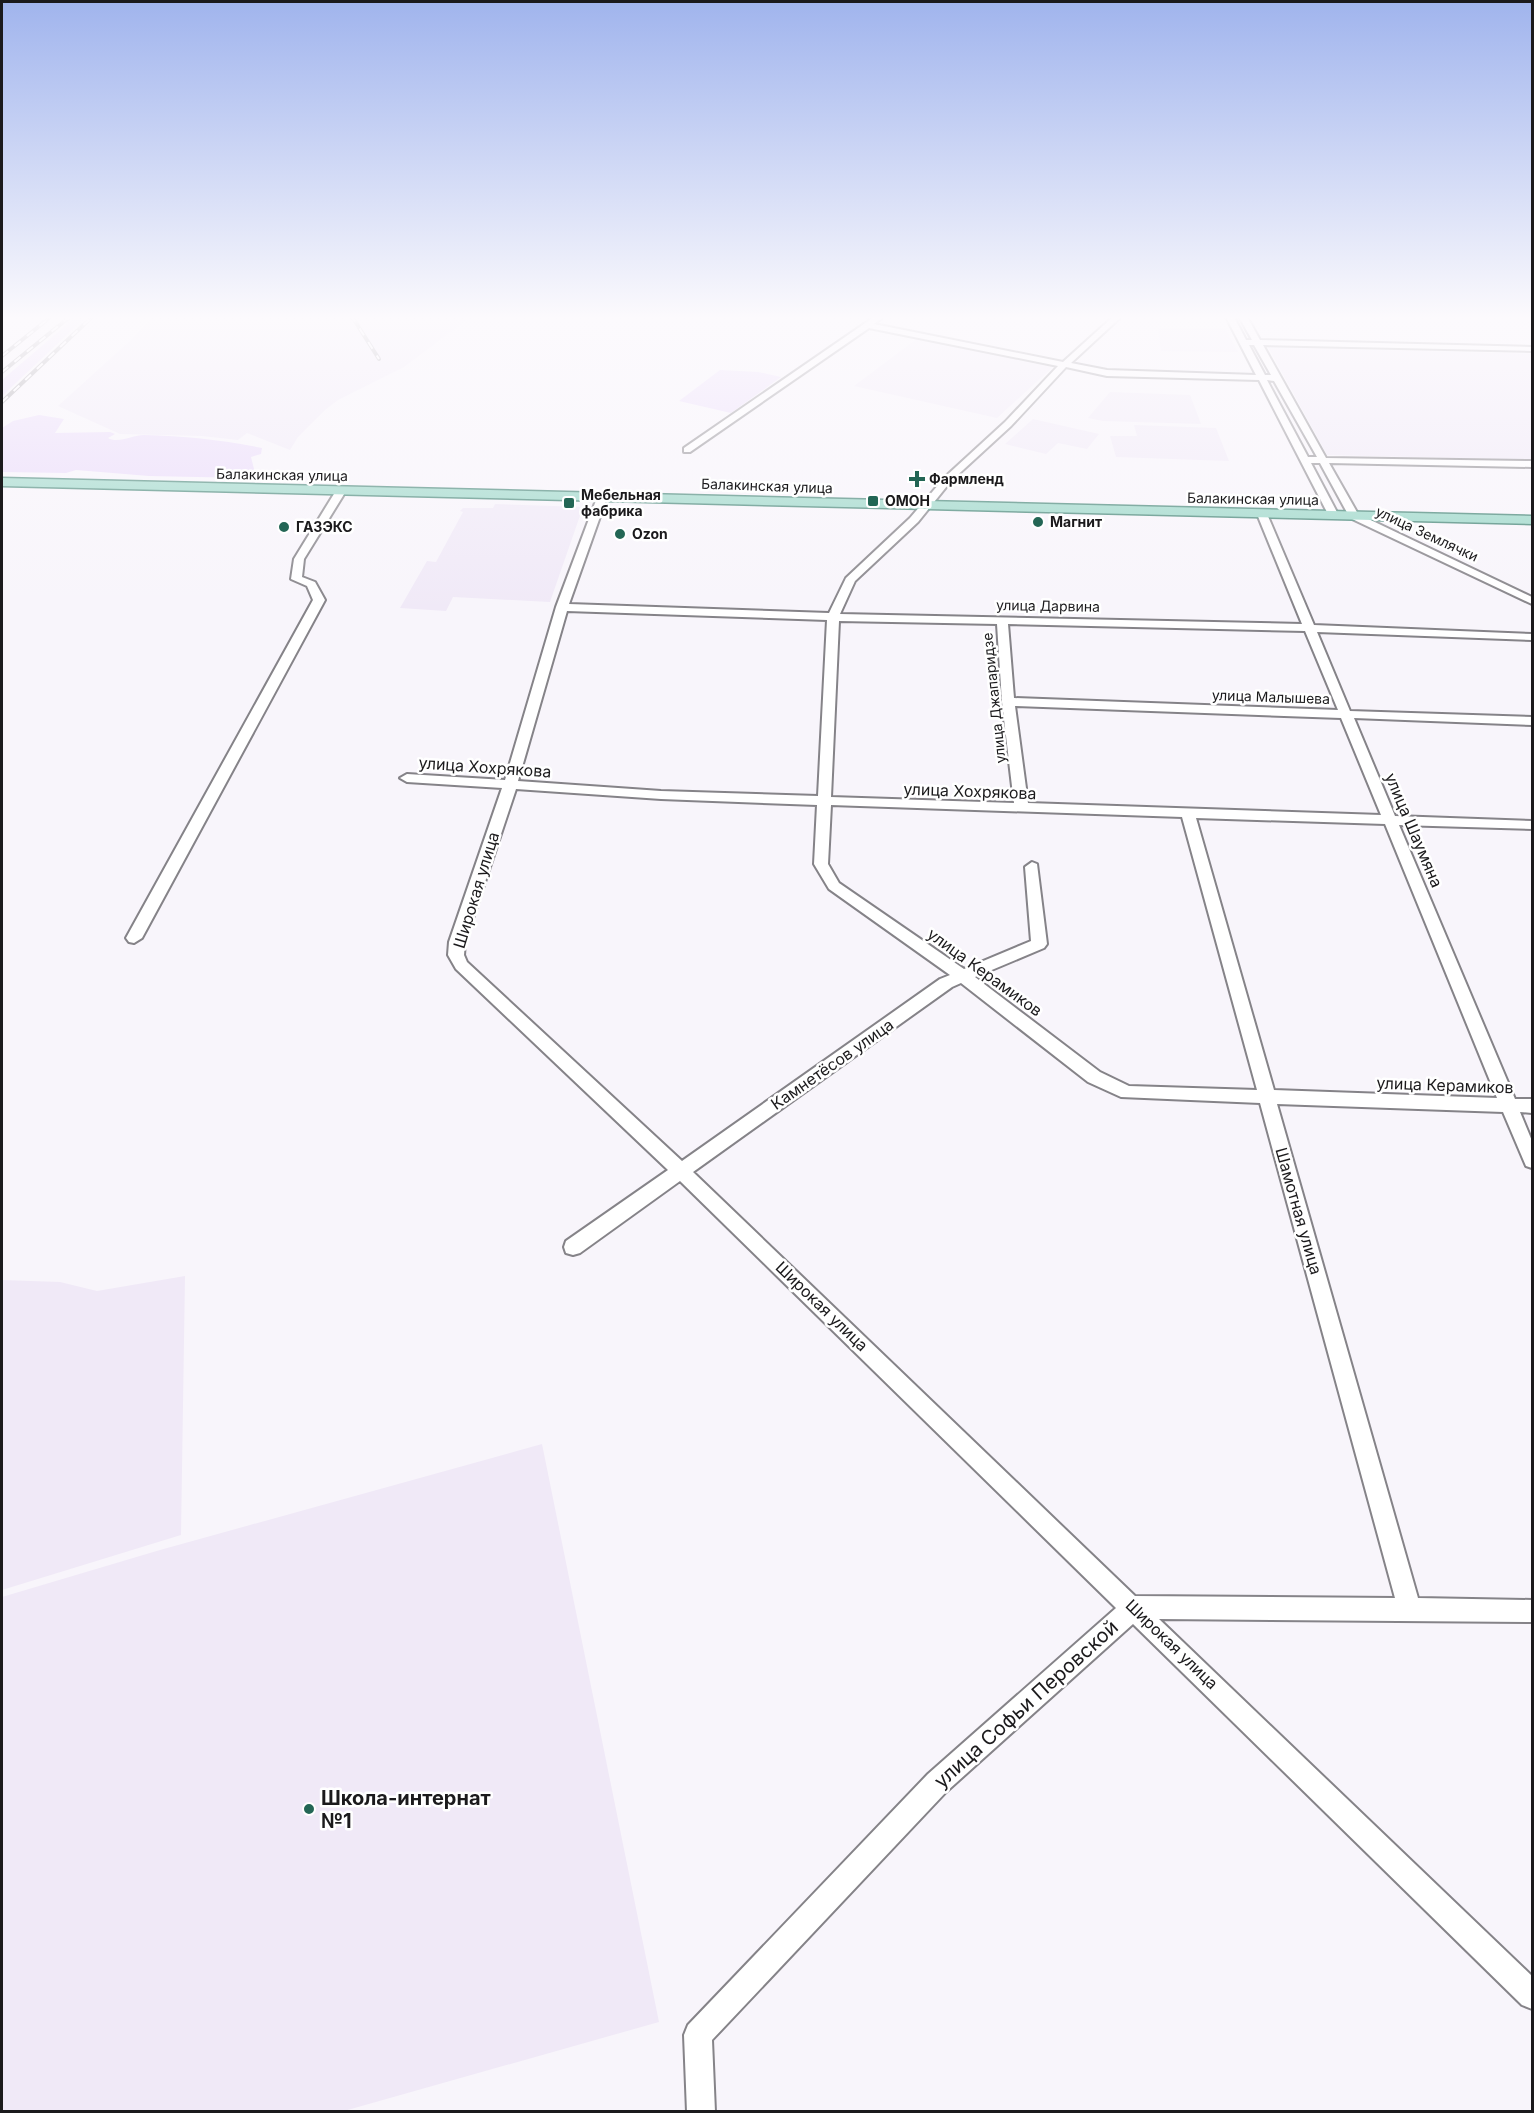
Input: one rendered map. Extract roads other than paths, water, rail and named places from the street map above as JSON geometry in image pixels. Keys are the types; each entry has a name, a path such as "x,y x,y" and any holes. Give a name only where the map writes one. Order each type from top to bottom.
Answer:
{"main road":[{"name":"Балакинская улица","path":"2,482 1533,520"}],"street":[{"path":"687,450 739,414"},
{"name":"улица Керамиков","path":"1018,414 948,479 926,506 850,580 833,617 821,864 834,886 962,975 1094,1077 1127,1092 1533,1106"},
{"path":"1280,414 1334,516"},
{"name":"улица Землячки","path":"1297,414 1354,516 1533,601"},
{"path":"1303,460 1533,464"},
{"path":"134,938 320,600 311,584 296,579 299,560 341,491"},
{"name":"Широкая улица","path":"602,497 562,607 510,786 457,942 456,955 461,965 681,1171 1533,1995"},
{"name":"улица Шаумяна","path":"1262,514 1533,1161"},
{"name":"улица Дарвина","path":"562,607 833,617 1310,628 1533,637"},
{"name":"улица Джапаридзе","path":"1002,620 1008,702 1022,809"},
{"name":"улица Малышева","path":"1008,702 1533,721"},
{"name":"улица Хохрякова","path":"407,778 510,786 823,802 1533,825"},
{"name":"Шамотная улица","path":"1188,813 1410,1611"},
{"name":"Камнетёсов улица","path":"573,1247 946,983 1039,944 1032,867"},
{"path":"1134,1607 1533,1611"},
{"name":"улица Софьи Перовской","path":"701,2112 698,2035 938,1782 1134,1607"}],"place":[{"name":"Фармленд","path":"917,479"},
{"name":"ОМОН","path":"873,501"},
{"name":"Мебельная фабрика","path":"569,503"},
{"name":"Магнит","path":"1038,522"},
{"name":"ГАЗЭКС","path":"284,527"},
{"name":"Ozon","path":"620,534"},
{"name":"Школа-интернат №1","path":"309,1809"}]}
